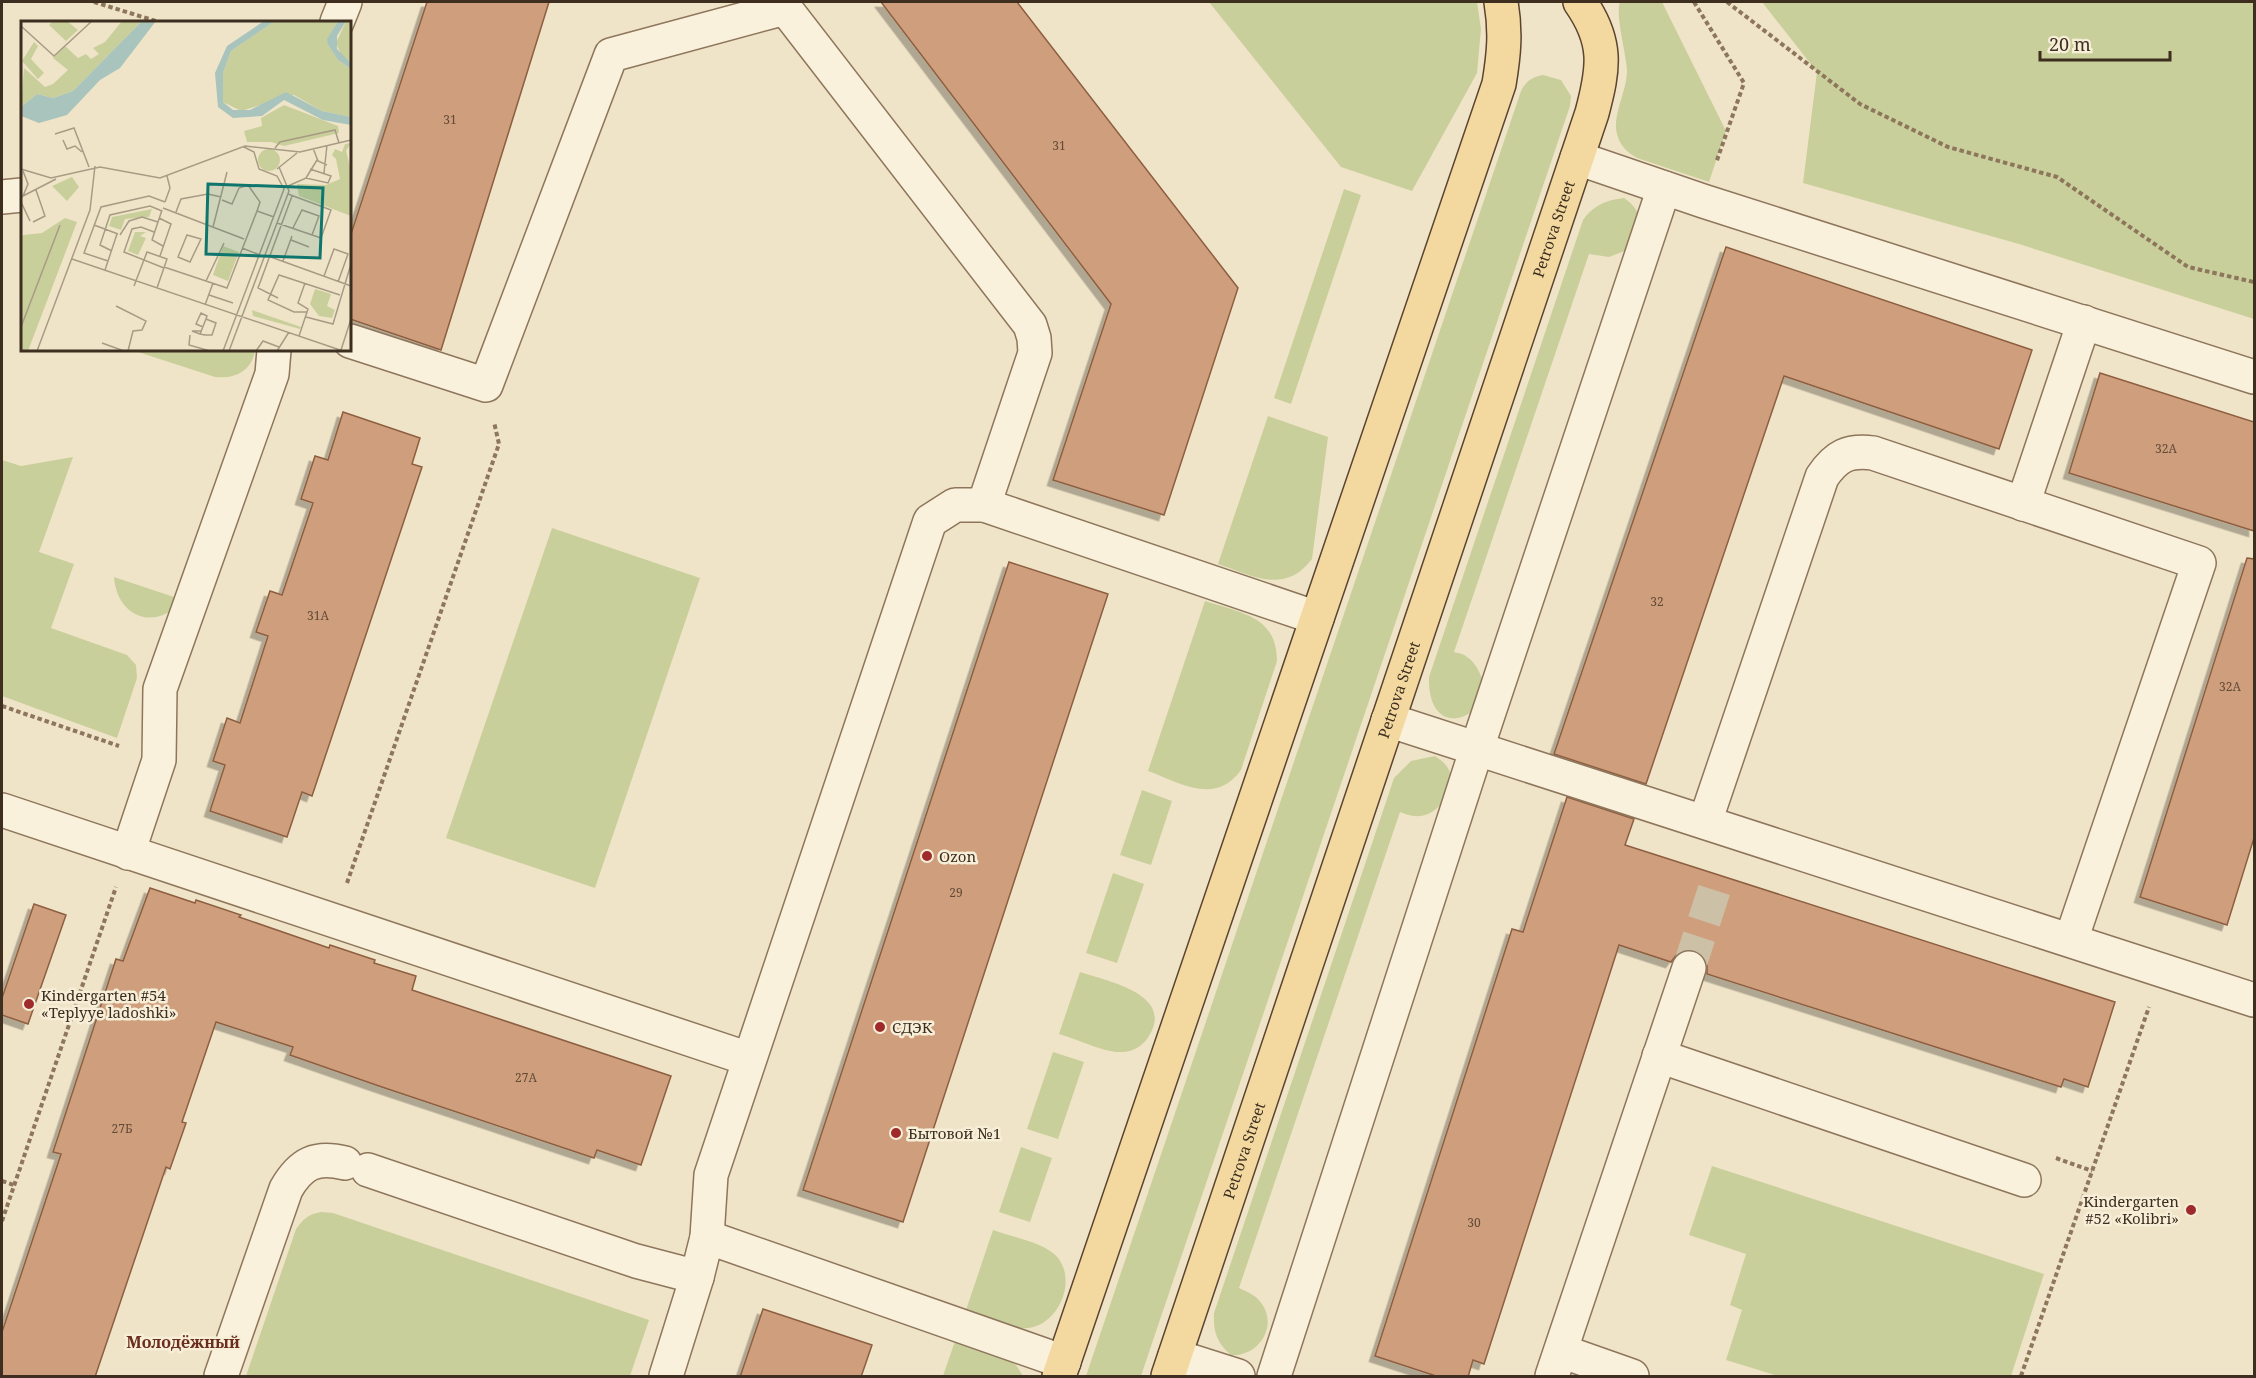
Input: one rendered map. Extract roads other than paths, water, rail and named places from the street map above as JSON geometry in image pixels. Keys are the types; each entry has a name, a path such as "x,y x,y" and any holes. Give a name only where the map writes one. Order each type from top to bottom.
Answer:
{"main road":[{"path":"1062,1369 1499,84 1506,29 1502,2"},
{"name":"Petrova Street","path":"1171,1366 1592,113 1602,69 1598,36 1591,17 1580,2"}],"lane":[{"path":"337,21 345,2"},
{"path":"351,341 486,385 611,55 785,8 1030,326 1035,353 984,505"},
{"path":"1577,158 1703,201 2254,377"},
{"path":"1274,1377 1477,748 1664,188"},
{"path":"2,197 21,195"},
{"path":"2023,504 2084,322"},
{"path":"128,853 159,760 160,689 272,374 274,351"},
{"path":"1705,822 1822,477 1830,465 1843,456 1858,451 1873,453 2199,563 2071,940"},
{"path":"666,1377 707,1237 711,1175 930,521 955,505 984,505 1317,618"},
{"path":"1388,720 2254,1000"},
{"path":"2,810 750,1059"},
{"path":"1632,1377 1556,1364 1689,968"},
{"path":"1659,1056 2024,1180"},
{"path":"221,1377 286,1189 293,1176 304,1166 317,1161 331,1160 357,1166 636,1261 697,1277"},
{"path":"707,1237 1062,1369"},
{"path":"1171,1366 1238,1377"}],"tunnel":[{"path":"1689,968 1719,875"}],"place":[{"name":"Ozon","path":"927,856"},
{"name":"Kindergarten #54 «Teplyye ladoshki»","path":"29,1004"},
{"name":"СДЭК","path":"880,1027"},
{"name":"Бытовой №1","path":"896,1133"},
{"name":"Kindergarten #52 «Kolibri»","path":"2191,1210"}],"district":[{"name":"Молодёжный","path":"183,1342"}]}
